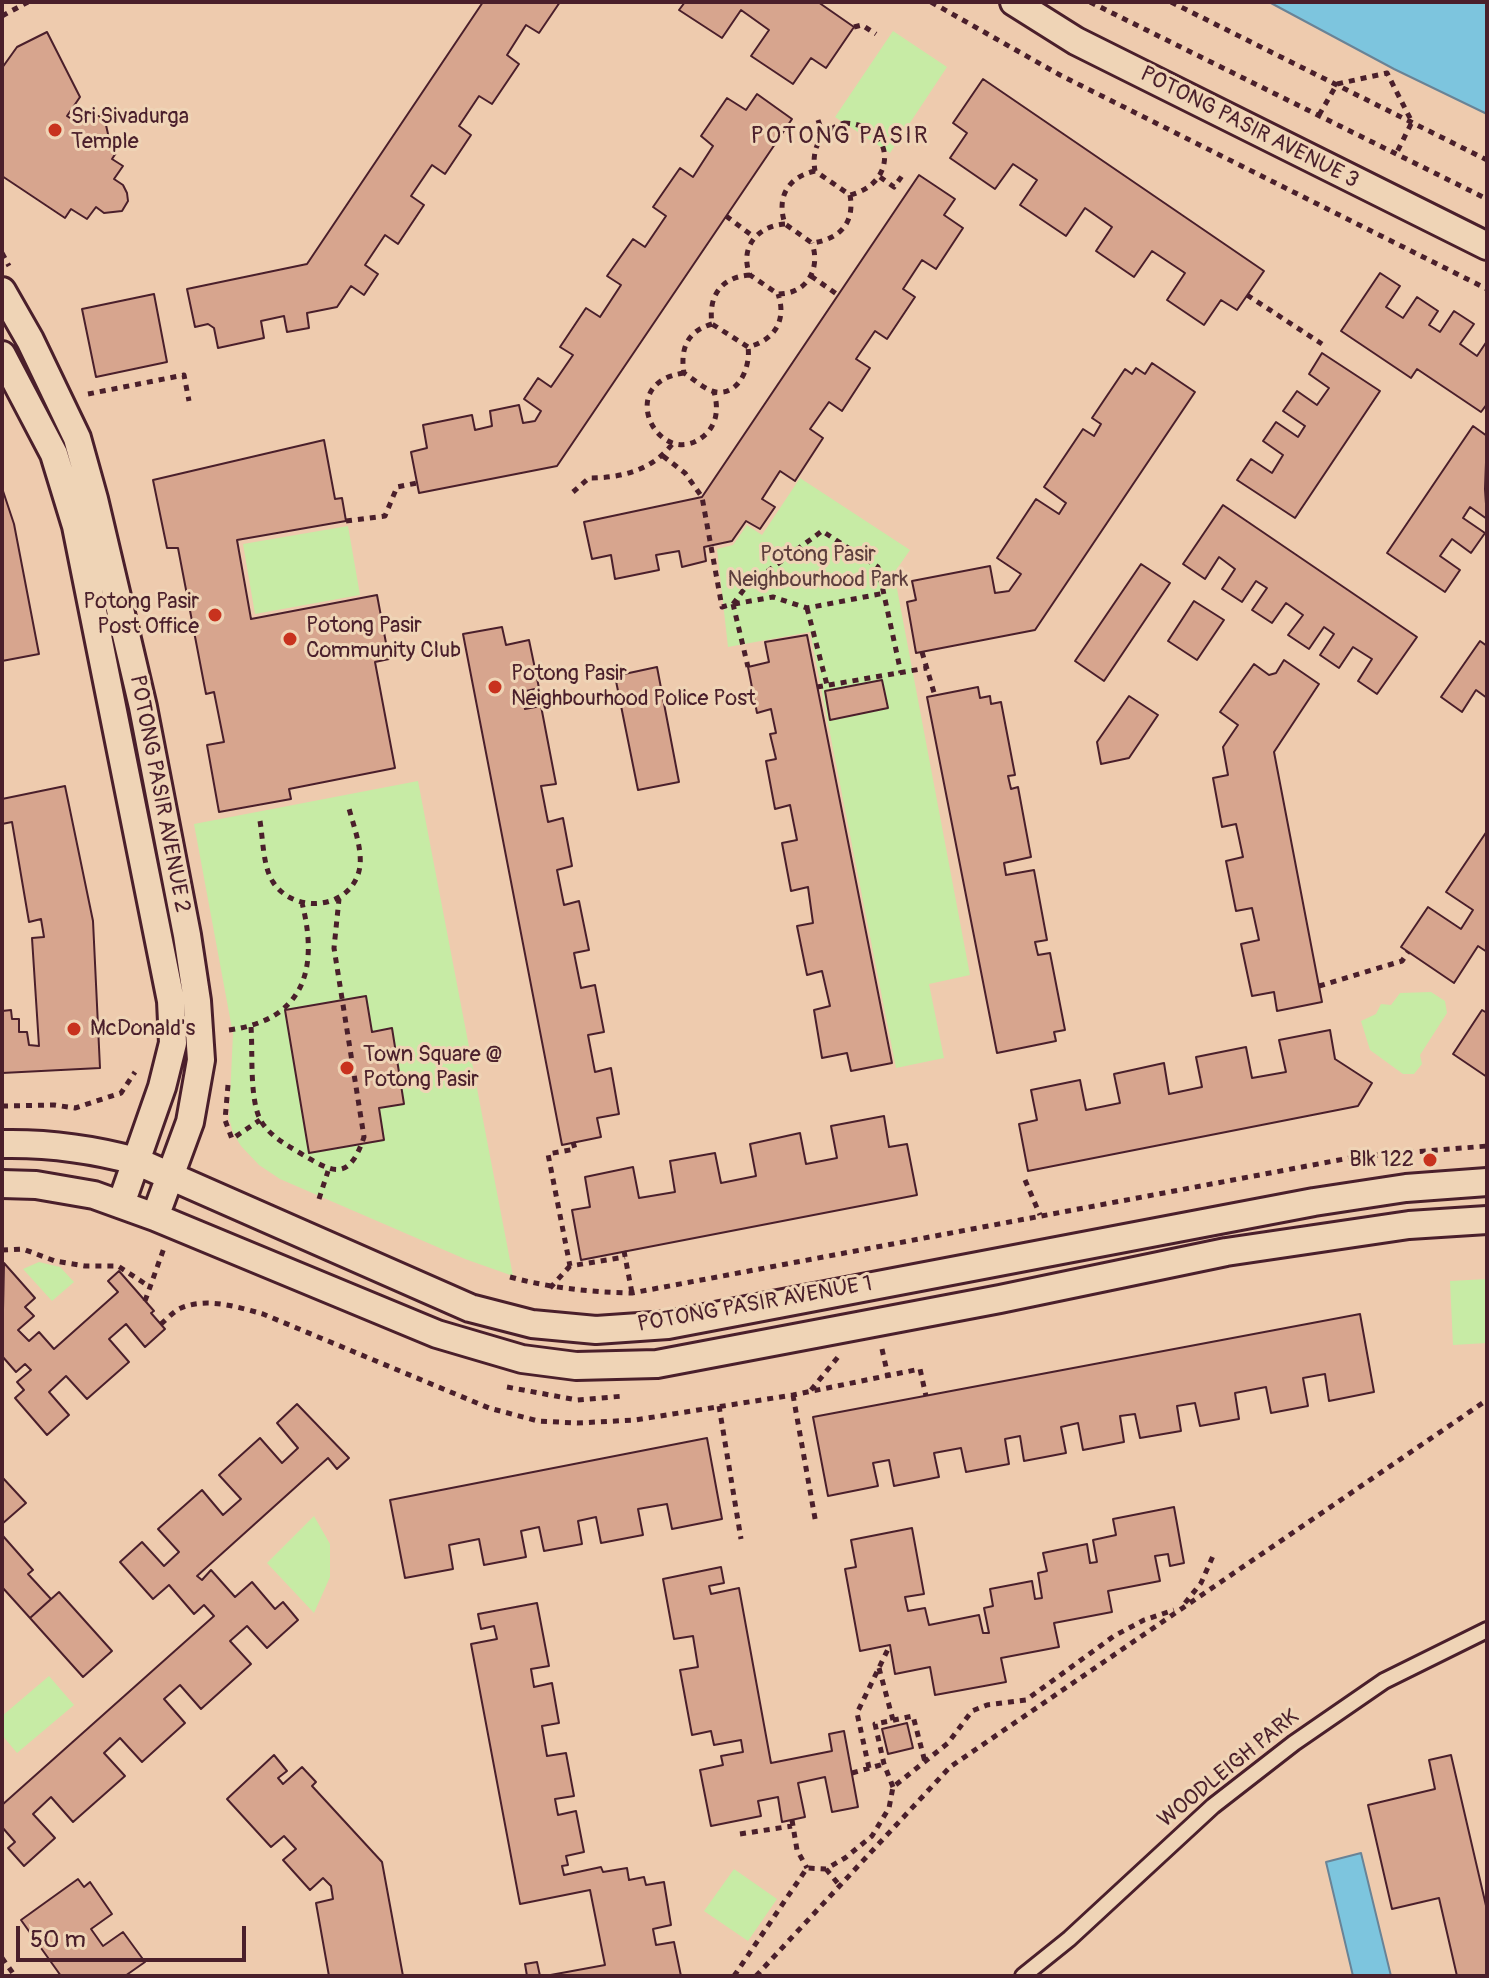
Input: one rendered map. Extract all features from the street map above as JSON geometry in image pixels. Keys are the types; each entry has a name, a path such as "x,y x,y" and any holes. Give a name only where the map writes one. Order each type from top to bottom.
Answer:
{"street":[{"name":"POTONG PASIR AVENUE 3","path":"1014,2 1076,41 1487,246"},
{"name":"POTONG PASIR AVENUE 2","path":"2,291 30,340 77,438 94,499 141,699 172,852 197,1001 201,1060 190,1122 155,1217"},
{"name":"POTONG PASIR AVENUE 2","path":"2,355 54,454 76,526 171,1001 173,1043 162,1087 121,1204"},
{"name":"POTONG PASIR AVENUE 1","path":"2,1144 36,1144 105,1153 136,1161 470,1308 532,1324 596,1330 668,1325 1314,1202 1406,1188 1487,1182"},
{"name":"POTONG PASIR AVENUE 1","path":"2,1184 36,1185 94,1195 155,1217 437,1334 522,1359 576,1366 657,1364 1000,1299 1226,1252 1409,1225 1487,1220"}],"lane":[{"name":"WOODLEIGH PARK","path":"1023,1976 1069,1939 1213,1806 1294,1743 1384,1681 1487,1630"}],"path":[{"path":"2,16 28,2"},
{"path":"931,2 1060,75 1487,289"},
{"path":"1171,2 1487,160"},
{"path":"1094,3 1487,199"},
{"path":"854,27 862,25 876,34"},
{"path":"1319,115 1337,84 1387,73 1412,122"},
{"path":"818,120 823,134"},
{"path":"1396,154 1412,122"},
{"path":"815,171 814,151 823,134 844,123 855,123 875,134 885,154 880,177 862,192 850,195"},
{"path":"778,294 804,286 811,276 816,254 812,243 785,224 781,213 785,190 803,174 815,171 850,195 852,206 845,229 837,237 812,243"},
{"path":"880,177 894,187 902,176"},
{"path":"726,216 754,237"},
{"path":"684,373 682,360 687,340 702,327 712,324 748,347 760,344 778,328 782,305 778,294 750,275 746,258 754,237 773,225 785,224"},
{"path":"712,324 710,310 718,288 727,280 750,275"},
{"path":"811,276 838,295"},
{"path":"1247,295 1322,344"},
{"path":"714,392 734,386 742,379 748,369 748,347"},
{"path":"684,373 714,392 717,403 713,425 696,441 673,443 654,431 647,409 648,398 662,379 684,373"},
{"path":"88,394 184,375 189,401"},
{"path":"573,492 589,478 615,478 645,467 663,456 673,443"},
{"path":"663,456 685,473 702,497 722,607 773,597 807,608 885,593"},
{"path":"346,521 385,516 397,487 417,483"},
{"path":"733,604 745,588 822,531 878,567 901,673"},
{"path":"733,604 748,667"},
{"path":"807,608 827,685"},
{"path":"922,652 935,696"},
{"path":"817,687 927,668"},
{"path":"260,821 272,881 285,895 302,903 322,904 339,899 360,869 360,852 348,805"},
{"path":"251,1027 255,1098 260,1120 275,1138 328,1171 343,1169 358,1155 364,1137 334,948 339,899"},
{"path":"229,1030 266,1021 288,1004 304,983 310,953 309,928 302,903"},
{"path":"1319,986 1402,961 1408,952"},
{"path":"2,1106 54,1105 75,1108 121,1093"},
{"path":"232,1139 260,1120"},
{"path":"570,1266 548,1154 575,1149 573,1142"},
{"path":"510,1277 550,1288 632,1293 1355,1157 1487,1146"},
{"path":"319,1199 328,1171"},
{"path":"1025,1180 1040,1215"},
{"path":"145,1301 165,1247"},
{"path":"2,1250 23,1249 55,1261 85,1266 118,1266 150,1287"},
{"path":"550,1288 570,1266 624,1254 632,1293"},
{"path":"882,1346 888,1376"},
{"path":"811,1390 842,1354"},
{"path":"793,1395 816,1524"},
{"path":"756,1976 950,1767 1487,1400"},
{"path":"719,1406 741,1539"},
{"path":"893,1787 948,1743 972,1711 987,1705 1026,1700 1114,1636 1144,1620 1181,1608 1201,1583 1213,1556"},
{"path":"869,1768 857,1713 890,1645"},
{"path":"879,1668 893,1720"},
{"path":"807,1868 826,1869 845,1858 872,1836 889,1808 893,1787 875,1724 913,1716 925,1762"},
{"path":"852,1773 884,1764"},
{"path":"740,1834 792,1823 797,1850 807,1868"},
{"path":"734,1976 807,1868"},
{"path":"826,1869 840,1886"},
{"path":"2,1958 15,1976"}],"green space":[{"path":"893,31 947,67 890,153 835,117"},
{"name":"Potong Pasir Neighbourhood Park","path":"800,478 910,550 894,573 970,975 929,984 944,1058 896,1068 810,632 728,647 717,549 733,545 747,525 762,535"},
{"path":"348,526 360,595 255,614 243,544"},
{"path":"418,781 513,1276 465,1259 280,1179 259,1165 241,1146 229,1118 233,1034 194,824"},
{"path":"1431,992 1445,1001 1447,1013 1420,1055 1422,1064 1414,1074 1403,1074 1370,1050 1361,1021 1376,1014 1381,1004 1391,1005 1400,993"},
{"path":"39,1262 60,1267 74,1282 52,1301 23,1269"},
{"path":"1487,1279 1487,1343 1453,1345 1450,1281"},
{"path":"314,1516 330,1544 330,1577 314,1613 267,1563"},
{"path":"49,1676 74,1705 17,1753 2,1735 2,1716"},
{"path":"734,1869 777,1899 748,1941 704,1911"}],"water":[{"path":"1269,2 1487,2 1487,114 1394,69"},
{"path":"1361,1853 1391,1976 1353,1976 1326,1862"}],"building":[{"path":"483,2 560,2 539,33 526,25 507,55 519,64 492,104 479,96 459,126 471,135 445,174 432,165 411,196 424,205 398,244 385,235 365,265 378,274 364,295 351,286 337,307 307,313 309,328 287,332 284,316 261,321 264,338 218,348 214,328 208,324 195,327 187,289 307,264"},
{"path":"685,2 818,2 854,27 826,68 811,58 793,84 751,56 769,30 741,10 722,38 679,10"},
{"name":"Sri Sivadurga Temple","path":"47,32 80,97 67,116 73,120 78,115 99,116 106,125 108,134 103,145 116,153 112,159 123,166 114,179 123,185 127,193 128,201 122,211 104,213 96,207 87,219 71,209 65,218 2,176 2,68 17,47"},
{"path":"983,79 1264,271 1237,310 1221,300 1204,325 1167,300 1185,273 1152,251 1134,277 1096,251 1112,227 1085,208 1066,236 1020,205 1037,180 1013,164 995,189 950,158 967,133 953,123"},
{"path":"757,94 792,119 557,466 419,493 411,452 427,448 423,425 472,415 475,430 492,426 490,411 519,405 523,423 535,421 541,411 524,399 538,378 551,387 573,355 560,347 586,308 600,317 621,285 607,276 633,239 645,247 666,216 653,207 680,168 693,177 713,146 701,136 727,98 746,110"},
{"path":"919,175 955,199 944,215 963,228 936,269 922,260 903,289 915,297 887,339 875,331 856,359 870,368 842,411 829,402 810,429 823,438 795,481 780,471 762,499 775,507 760,529 746,521 732,541 704,547 706,561 682,567 679,551 656,555 659,570 615,579 611,555 592,559 584,522 702,497"},
{"path":"1380,273 1400,286 1386,307 1403,318 1417,297 1438,311 1429,325 1440,332 1454,311 1474,324 1460,344 1477,356 1487,341 1487,404 1481,412 1417,369 1411,378 1341,331"},
{"path":"154,294 167,362 96,377 82,309"},
{"path":"1322,353 1380,391 1295,518 1237,480 1251,459 1272,473 1283,455 1263,441 1276,422 1298,437 1305,426 1283,411 1297,391 1317,405 1329,388 1309,374"},
{"path":"1152,363 1195,392 1035,630 916,653 907,602 916,600 912,581 990,566 995,593 1009,591 1021,574 997,558 1036,499 1059,514 1066,503 1044,487 1083,429 1094,436 1101,424 1092,418 1125,369 1132,374 1136,368 1145,374"},
{"path":"1473,426 1487,436 1487,519 1470,507 1463,518 1485,533 1471,553 1452,539 1440,556 1460,570 1445,592 1387,553"},
{"name":"Potong Pasir Community Club","path":"324,440 335,499 342,498 346,521 237,540 251,619 377,595 389,659 375,662 395,768 289,789 291,799 219,812 207,745 224,742 214,692 206,694 178,548 167,548 153,480"},
{"path":"2,488 14,524 39,654 2,661"},
{"path":"1223,505 1417,637 1377,694 1358,681 1372,659 1353,647 1339,668 1320,655 1334,634 1324,627 1309,649 1288,635 1303,615 1286,603 1272,623 1252,610 1267,588 1256,581 1242,602 1222,589 1235,569 1219,557 1205,579 1183,564"},
{"path":"1141,564 1170,583 1104,681 1075,661"},
{"path":"1194,601 1224,620 1197,660 1168,641"},
{"path":"502,627 506,645 529,640 539,688 522,692 525,709 541,706 556,784 541,786 548,822 563,818 572,866 557,870 564,905 579,901 589,950 574,953 581,988 595,985 604,1032 588,1035 595,1072 611,1068 619,1114 597,1118 601,1137 562,1145 463,634"},
{"path":"807,635 892,1063 851,1071 847,1053 822,1058 814,1010 830,1006 822,971 807,975 797,926 813,923 808,887 791,891 782,843 797,840 790,805 775,809 766,761 776,759 770,734 776,733 771,709 757,713 748,667 769,662 765,642"},
{"path":"1480,641 1487,646 1487,698 1476,690 1462,712 1441,697"},
{"path":"1284,660 1319,684 1274,752 1322,1002 1277,1011 1274,992 1252,996 1241,944 1259,940 1252,908 1236,911 1226,861 1243,857 1236,824 1222,827 1213,778 1228,775 1223,747 1238,725 1220,712 1254,664 1269,675 1276,673"},
{"path":"657,667 679,782 638,790 615,676"},
{"path":"882,680 888,708 830,720 825,691"},
{"path":"978,687 980,698 990,696 991,704 1001,702 1015,775 1008,776 1011,789 1018,787 1031,857 1004,863 1006,875 1034,870 1047,940 1035,942 1038,955 1050,953 1065,1030 1054,1032 1056,1041 997,1053 927,697"},
{"path":"1129,696 1158,715 1129,758 1101,764 1097,742"},
{"path":"65,786 93,921 100,1068 2,1073 2,1011 11,1010 12,1019 19,1019 19,1032 27,1032 29,1045 39,1046 32,938 44,937 41,919 29,922 12,822 2,824 2,799"},
{"path":"1487,831 1487,952 1478,946 1454,983 1401,947 1428,907 1461,929 1473,910 1446,892"},
{"name":"Town Square @ Potong Pasir","path":"366,996 372,1032 392,1028 404,1104 379,1108 384,1140 309,1153 285,1010"},
{"path":"1482,1010 1487,1013 1487,1077 1453,1054"},
{"path":"1330,1030 1335,1059 1372,1083 1358,1106 1028,1171 1019,1124 1037,1120 1031,1090 1080,1080 1086,1110 1120,1103 1114,1074 1164,1063 1169,1094 1202,1087 1196,1057 1246,1047 1252,1078 1286,1072 1279,1040"},
{"path":"884,1116 889,1147 907,1144 917,1195 581,1260 572,1210 590,1207 585,1177 633,1167 639,1198 675,1192 670,1161 715,1153 721,1183 756,1176 750,1144 800,1133 806,1164 837,1158 831,1126"},
{"path":"4,1263 35,1298 25,1307 34,1316 18,1330 29,1341 39,1332 54,1349 118,1292 108,1281 119,1271 154,1311 151,1313 165,1329 145,1347 126,1324 109,1339 129,1362 87,1399 66,1376 49,1392 69,1415 47,1435 15,1398 24,1390 17,1382 31,1370 25,1364 16,1372 2,1356"},
{"path":"1360,1314 1374,1392 1329,1401 1325,1374 1303,1378 1308,1406 1271,1413 1266,1387 1235,1393 1239,1419 1200,1426 1195,1403 1177,1406 1181,1431 1140,1438 1135,1414 1120,1416 1124,1442 1083,1450 1078,1423 1061,1427 1066,1453 1024,1461 1020,1436 1005,1439 1009,1464 966,1472 961,1448 934,1453 939,1477 894,1486 889,1460 873,1463 878,1486 828,1496 813,1417"},
{"path":"297,1404 349,1458 337,1469 328,1458 197,1576 202,1580 211,1570 235,1597 252,1582 275,1609 283,1602 298,1620 267,1648 247,1626 230,1641 251,1664 201,1709 180,1685 164,1699 185,1723 142,1762 120,1738 104,1753 125,1776 73,1822 51,1797 33,1814 55,1838 24,1866 8,1848 15,1842 2,1827 2,1805 214,1616 204,1605 194,1614 169,1585 153,1599 120,1562 142,1542 164,1566 179,1552 158,1529 202,1490 223,1515 241,1499 219,1475 260,1438 282,1463 298,1448 277,1423"},
{"path":"707,1438 722,1519 672,1529 667,1504 638,1509 643,1535 601,1543 596,1517 578,1521 582,1544 544,1551 539,1527 521,1531 526,1557 484,1565 479,1539 449,1545 453,1569 405,1578 390,1500"},
{"path":"2,1477 26,1503 2,1524"},
{"path":"1174,1507 1184,1563 1170,1566 1168,1554 1155,1556 1160,1581 1108,1591 1112,1612 1054,1623 1059,1647 1001,1658 1006,1682 935,1695 930,1667 895,1674 890,1645 860,1651 845,1569 856,1567 851,1540 912,1528 924,1594 905,1597 908,1611 925,1608 929,1625 979,1615 983,1633 989,1633 984,1608 993,1606 990,1589 1032,1581 1035,1599 1042,1598 1038,1573 1047,1571 1043,1553 1087,1544 1090,1563 1097,1562 1093,1540 1116,1535 1113,1519"},
{"path":"3,1536 33,1570 28,1574 51,1599 30,1618 2,1587"},
{"path":"721,1567 724,1583 709,1586 711,1594 739,1588 771,1763 832,1751 829,1734 844,1731 858,1807 832,1812 825,1777 798,1783 805,1817 782,1822 778,1797 758,1801 761,1816 711,1826 700,1770 723,1765 721,1756 743,1752 741,1740 714,1745 711,1731 692,1735 680,1670 698,1667 693,1636 674,1639 663,1579"},
{"path":"59,1592 112,1651 83,1677 30,1618"},
{"path":"537,1603 549,1666 531,1669 534,1687 552,1683 559,1723 542,1726 547,1756 566,1753 574,1796 555,1799 558,1815 576,1811 584,1852 566,1856 568,1865 562,1866 564,1875 601,1867 603,1872 627,1868 629,1880 644,1877 646,1885 664,1882 671,1925 653,1929 656,1945 674,1942 681,1976 545,1976 605,1965 590,1890 520,1904 471,1644 497,1639 494,1626 481,1629 478,1614"},
{"path":"907,1723 913,1748 888,1754 882,1729"},
{"path":"274,1755 287,1771 278,1778 283,1784 302,1767 316,1782 312,1786 382,1862 403,1976 329,1976 316,1903 333,1899 331,1886 323,1878 310,1890 283,1860 296,1849 284,1836 271,1847 227,1799"},
{"path":"1451,1755 1487,1910 1487,1976 1457,1976 1439,1898 1392,1909 1368,1805 1435,1789 1429,1760"},
{"path":"78,1879 84,1887 90,1882 112,1914 91,1929 103,1946 123,1932 145,1962 125,1976 61,1976 21,1920"},
{"path":"537,1962 540,1976 527,1976 525,1964"}],"place":[{"name":"Sri Sivadurga Temple","path":"55,130"},
{"name":"Potong Pasir Post Office","path":"215,615"},
{"name":"Potong Pasir Community Club","path":"290,639"},
{"name":"Potong Pasir Neighbourhood Police Post","path":"495,687"},
{"name":"McDonald's","path":"74,1029"},
{"name":"Town Square @ Potong Pasir","path":"347,1068"},
{"name":"Blk 122","path":"1430,1160"}],"district":[{"name":"POTONG PASIR","path":"840,137"}]}
